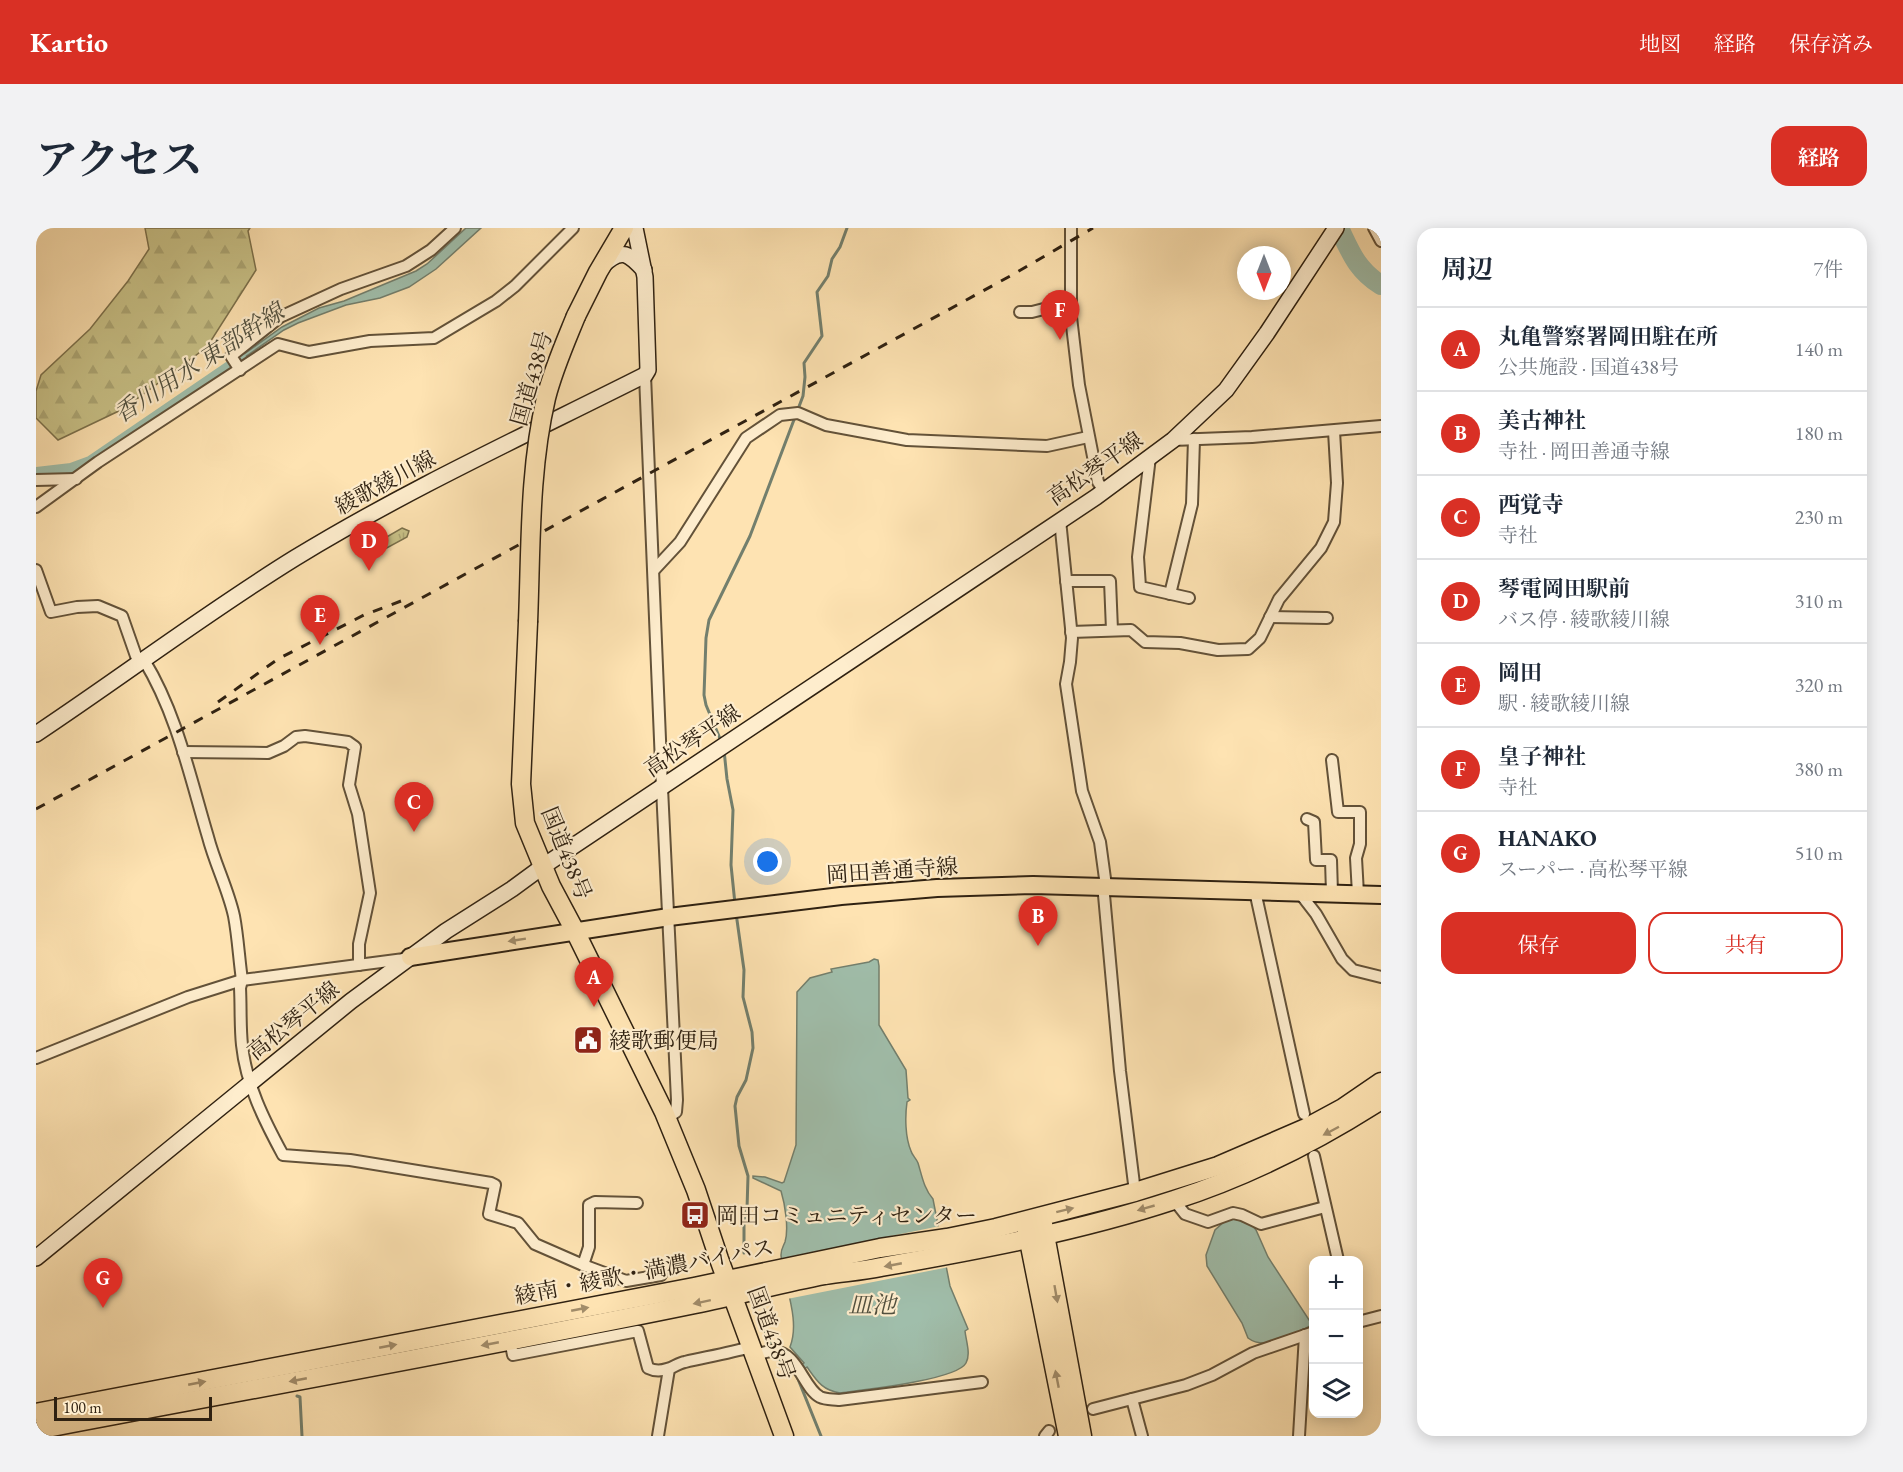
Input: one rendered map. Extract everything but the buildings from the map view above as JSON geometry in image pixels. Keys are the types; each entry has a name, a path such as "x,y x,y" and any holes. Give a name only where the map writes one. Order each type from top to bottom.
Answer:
{"highway":[{"name":"国道438号","path":"624,228 576,316 554,370 546,397 537,446 521,802 525,823 542,867 667,1118 696,1190 729,1288 784,1436"},
{"name":"綾南・綾歌・満濃バイパス","path":"1035,1227 1218,1166 1271,1144 1343,1108 1381,1082"},
{"name":"綾南・綾歌・満濃バイパス","path":"36,1430 778,1277 949,1246 1174,1200 1221,1183 1276,1158 1348,1122 1381,1100"},
{"path":"1035,1227 1068,1436"},
{"path":"1035,1227 1083,1436"},
{"name":"綾南・綾歌・満濃バイパス","path":"36,1413 729,1288"}],"main road":[{"path":"635,228 644,270 648,370 645,375"},
{"name":"高松琴平線","path":"36,1258 351,1001 446,931 512,890 542,867 1060,520 1173,440 1226,390 1336,229"},
{"path":"601,267 612,256 626,254 644,270"},
{"name":"綾歌綾川線","path":"36,734 232,599 328,539 408,493 645,375"},
{"name":"岡田善通寺線","path":"410,957 736,908 937,888 1033,885 1106,886 1381,895"}],"street":[{"path":"236,365 231,356 280,316 341,289 406,266 431,250 455,228"},
{"path":"1071,228 1071,317 1079,385 1098,482 1104,490"},
{"path":"1374,228 1381,241"},
{"path":"36,507 236,365 278,344 309,352 370,341 434,338 496,301 515,286 568,230"},
{"path":"1020,312 1032,312 1071,302"},
{"path":"645,375 677,1106 676,1112 667,1118"},
{"path":"654,570 680,542 746,438 780,415 796,413 826,425 907,440 1047,446 1088,438"},
{"path":"1173,440 1334,431 1381,426"},
{"path":"1071,632 1131,630 1145,642 1180,643 1218,650 1248,650 1260,638 1279,599 1321,548 1334,522 1337,483 1334,431"},
{"path":"1170,594 1192,504 1194,439"},
{"path":"1150,457 1138,557 1140,587 1189,598"},
{"path":"36,480 76,479"},
{"path":"1060,520 1071,632 1067,693 1082,791 1100,842 1106,886 1104,895 1120,1071 1135,1192"},
{"path":"36,570 51,612 98,606 122,616 142,661 164,700 194,785 208,838 234,918 242,980 240,988 242,1044 247,1073 263,1118 283,1155 350,1160 491,1183 495,1185 495,1190 489,1214 518,1223 535,1244 626,1282 661,1275"},
{"path":"1066,581 1110,581 1112,630"},
{"path":"1270,617 1327,618"},
{"path":"183,752 268,753 284,746 296,737 305,736 348,742 355,747 349,785 358,814 370,893 359,944 359,964"},
{"path":"1332,760 1338,812 1360,812 1360,844 1356,858 1358,894"},
{"path":"1307,819 1314,822 1316,860 1331,860 1332,893"},
{"path":"1255,891 1304,1114"},
{"path":"1299,892 1316,914 1342,959 1353,970 1381,977"},
{"path":"36,1058 188,997 242,980 395,961 410,957"},
{"path":"1314,1156 1337,1256"},
{"path":"1174,1200 1185,1214 1208,1222 1233,1213 1261,1224 1325,1207"},
{"path":"583,1265 589,1247 589,1205 596,1202 638,1203"},
{"path":"1363,1321 1381,1316"},
{"path":"512,1350 513,1355 638,1330 648,1368 653,1371 669,1369 682,1362 702,1359 710,1355 772,1351 784,1354 817,1396 825,1399 839,1400 982,1382"},
{"path":"1093,1409 1186,1385 1212,1375 1253,1353 1309,1334"},
{"path":"1299,1436 1309,1343"},
{"path":"657,1436 669,1369"},
{"path":"1132,1399 1142,1436"}],"green space":[{"path":"145,228 250,228 248,231 256,270 207,347 123,409 58,440 36,418 36,391 41,375 90,329 128,281 149,249"},
{"path":"402,528 409,531 407,537 372,556 367,555 366,549"}],"water":[{"path":"466,228 481,228 436,269 409,287 380,298 346,305 298,323 242,359 240,357 282,327 319,308 344,301 416,271 427,264"},
{"name":"皿池","path":"878,960 879,966 879,1025 906,1070 910,1100 907,1102 906,1114 908,1139 925,1187 933,1199 950,1286 968,1329 965,1331 968,1356 966,1363 959,1369 946,1374 908,1383 840,1393 824,1387 807,1367 803,1370 800,1366 804,1363 790,1347 794,1325 793,1313 781,1255 787,1230 784,1203 781,1191 753,1176 784,1182 796,1145 797,992 810,978 832,972 831,969"},
{"path":"1235,1219 1252,1225 1256,1230 1268,1257 1309,1320 1309,1327 1271,1343 1255,1342 1248,1338 1242,1323 1207,1266 1206,1255 1215,1230 1226,1220"}],"pier":[{"path":"940,1226 949,1267 787,1299 778,1259"}],"waterway":[{"path":"721,741 704,695 709,620 750,536 803,396 804,363 822,336 817,292 828,276 832,259 840,247 847,228"},
{"path":"1339,228 1360,267 1381,285"},
{"name":"香川用水 東部幹線","path":"36,472 71,468 90,461 241,358"},
{"path":"724,750 733,810 731,865 735,904"},
{"path":"736,913 744,970 743,997 752,1032 753,1048 746,1080 735,1106 739,1146 748,1176 744,1253"},
{"path":"763,1326 771,1345"},
{"path":"778,1358 795,1373"},
{"path":"798,1379 821,1436"},
{"path":"297,1396 300,1397 302,1436"}],"railway":[{"path":"36,809 1012,275 1093,228"},
{"path":"218,702 278,659 364,615 401,601"}],"place":[{"name":"皇子神社","path":"1060,340"},
{"name":"琴電岡田駅前","path":"369,571"},
{"name":"岡田","path":"320,645"},
{"name":"西覚寺","path":"414,832"},
{"name":"美古神社","path":"1038,946"},
{"name":"丸亀警察署岡田駐在所","path":"594,1007"},
{"name":"綾歌郵便局","path":"588,1040"},
{"name":"岡田コミュニティセンター","path":"695,1215"},
{"name":"HANAKO","path":"103,1308"}]}
